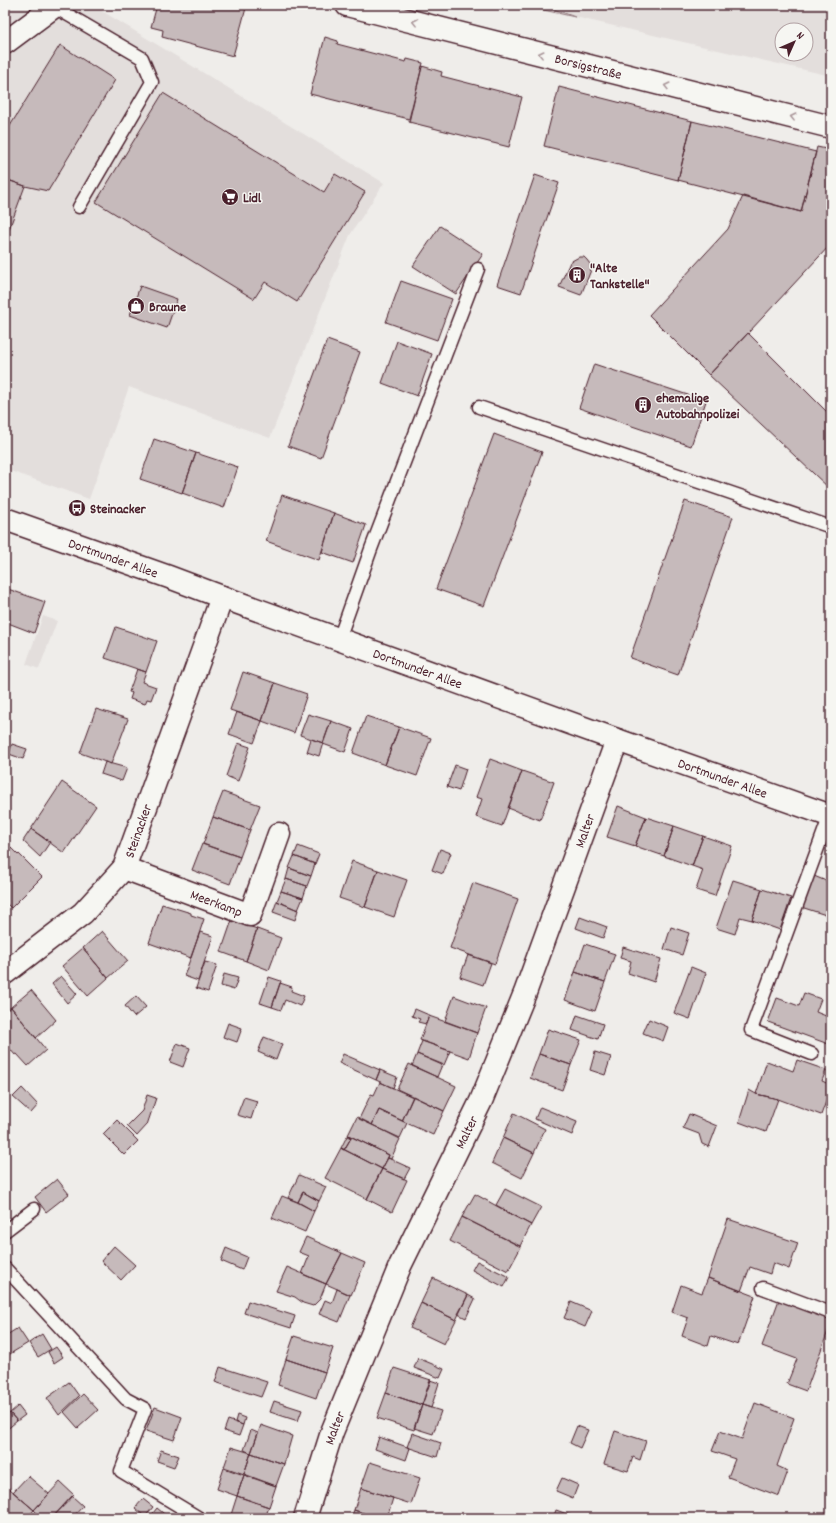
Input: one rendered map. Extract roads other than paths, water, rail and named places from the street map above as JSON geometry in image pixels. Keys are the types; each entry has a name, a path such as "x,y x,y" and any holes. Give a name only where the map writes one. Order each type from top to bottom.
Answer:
{"street":[{"path":"5,43 53,5"},
{"name":"Borsigstraße","path":"347,5 831,127"},
{"name":"Dortmunder Allee","path":"5,519 830,816"},
{"name":"Steinacker","path":"5,973 83,913 124,868 222,597"},
{"name":"Malter","path":"304,1518 332,1432 400,1266 481,1101 525,993 617,740"},
{"name":"Meerkamp","path":"124,868 250,915 279,834"}],"lane":[{"path":"53,5 142,58 152,82 79,207"},
{"path":"339,639 371,549 478,269"},
{"path":"479,407 831,527"},
{"path":"812,1054 751,1030 830,816"},
{"path":"5,1231 34,1209"},
{"path":"5,1268 126,1399 145,1409 121,1471 199,1518"},
{"path":"763,1288 831,1313"}],"place":[{"name":"Lidl","path":"230,197"},
{"name":"\"Alte Tankstelle\"","path":"577,275"},
{"name":"Braune","path":"136,306"},
{"name":"ehemalige Autobahnpolizei","path":"643,405"},
{"name":"Steinacker","path":"77,508"}]}
